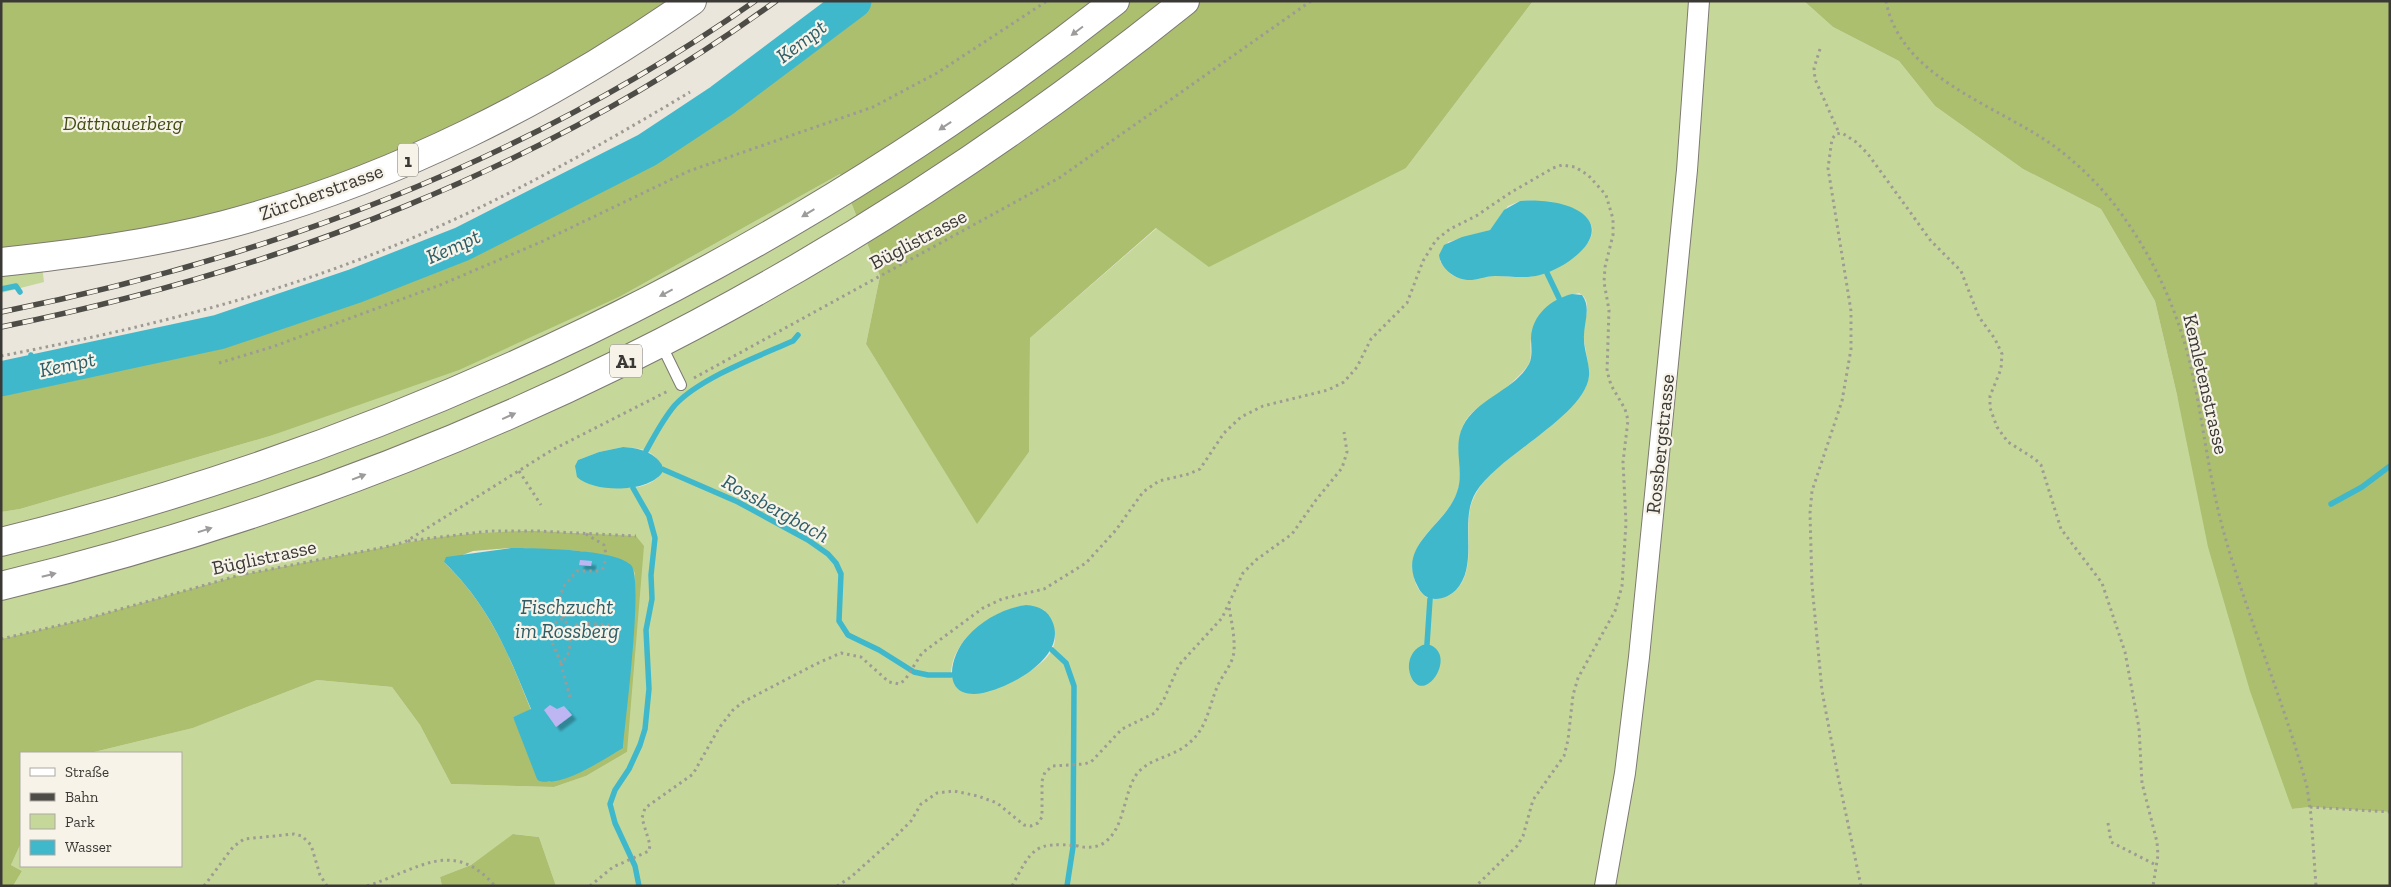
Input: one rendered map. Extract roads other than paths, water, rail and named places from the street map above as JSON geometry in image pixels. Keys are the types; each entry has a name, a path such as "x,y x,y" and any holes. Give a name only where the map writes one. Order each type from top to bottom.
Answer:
{"main road":[{"name":"Zürcherstrasse","path":"1,262 97,251 174,237 249,218 323,194 419,155 512,110 603,60 692,1"},
{"name":"A1","path":"1,542 142,504 290,457 435,401 577,338 708,270 849,188 979,102 1115,1"},
{"name":"A1","path":"1,586 162,543 263,512 353,480 500,420 661,344 783,278 917,196 1047,107 1184,1"}],"street":[{"name":"Rossbergstrasse","path":"1605,886 1625,773 1639,657 1687,170 1699,1"}],"lane":[{"path":"661,344 680,385"}],"water":[{"path":"1520,201 1553,202 1577,210 1590,223 1592,233 1588,243 1571,260 1560,267 1540,275 1523,277 1492,276 1466,280 1446,270 1439,255 1444,245 1462,237 1490,230 1504,210"},
{"path":"1572,294 1582,295 1587,311 1584,339 1589,376 1584,391 1573,406 1558,421 1503,464 1487,478 1476,492 1471,503 1469,516 1467,568 1463,580 1452,594 1436,599 1427,597 1418,587 1413,572 1413,559 1417,547 1451,504 1457,492 1460,476 1458,451 1463,426 1477,408 1514,381 1529,364 1532,330 1539,315 1550,304"},
{"path":"623,447 640,449 650,453 662,465 662,473 655,480 645,484 620,488 595,486 577,477 575,466 578,460 599,452"},
{"name":"Fischzucht im Rossberg","path":"511,548 574,550 609,556 631,565 634,576 636,595 635,622 623,748 594,765 560,780 549,782 537,779 513,717 531,709 514,668 496,631 474,596 444,562 446,557"},
{"path":"1026,605 1035,606 1042,610 1053,623 1055,636 1051,648 1044,659 1021,677 995,690 969,694 960,691 954,684 952,676 953,666 956,656 967,637 979,625 994,616"},
{"path":"1427,644 1437,649 1440,667 1430,683 1422,686 1416,683 1410,674 1409,664 1414,651"}],"waterway":[{"name":"Kempt","path":"1,379 219,332 355,286 462,244 647,150 721,101 854,1"},
{"path":"1547,273 1559,298"},
{"path":"1,289 16,286 20,292"},
{"path":"646,451 659,427 675,405 686,395 731,368 793,341 798,335"},
{"path":"31,355 36,372"},
{"path":"2331,504 2362,487 2390,466"},
{"name":"Rossbergbach","path":"662,469 738,502 808,540 828,554 836,563 841,574 839,621 848,635 879,650 914,672 928,675 951,675"},
{"path":"633,488 649,516 655,538 651,575 652,599 646,630 649,689 645,729 640,745 629,769 615,790 610,804 615,823 635,866 639,886"},
{"path":"1427,644 1430,599"},
{"path":"1052,650 1066,663 1074,686 1073,847 1067,886"}],"railway":[{"path":"1,312 101,290 201,263 298,232 394,196 488,155 580,109 669,58 755,1"},
{"path":"1,327 104,304 207,276 308,243 407,206 503,163 597,115 688,61 776,1"}],"park label":[{"name":"Dättnauerberg","path":"123,123"}]}
